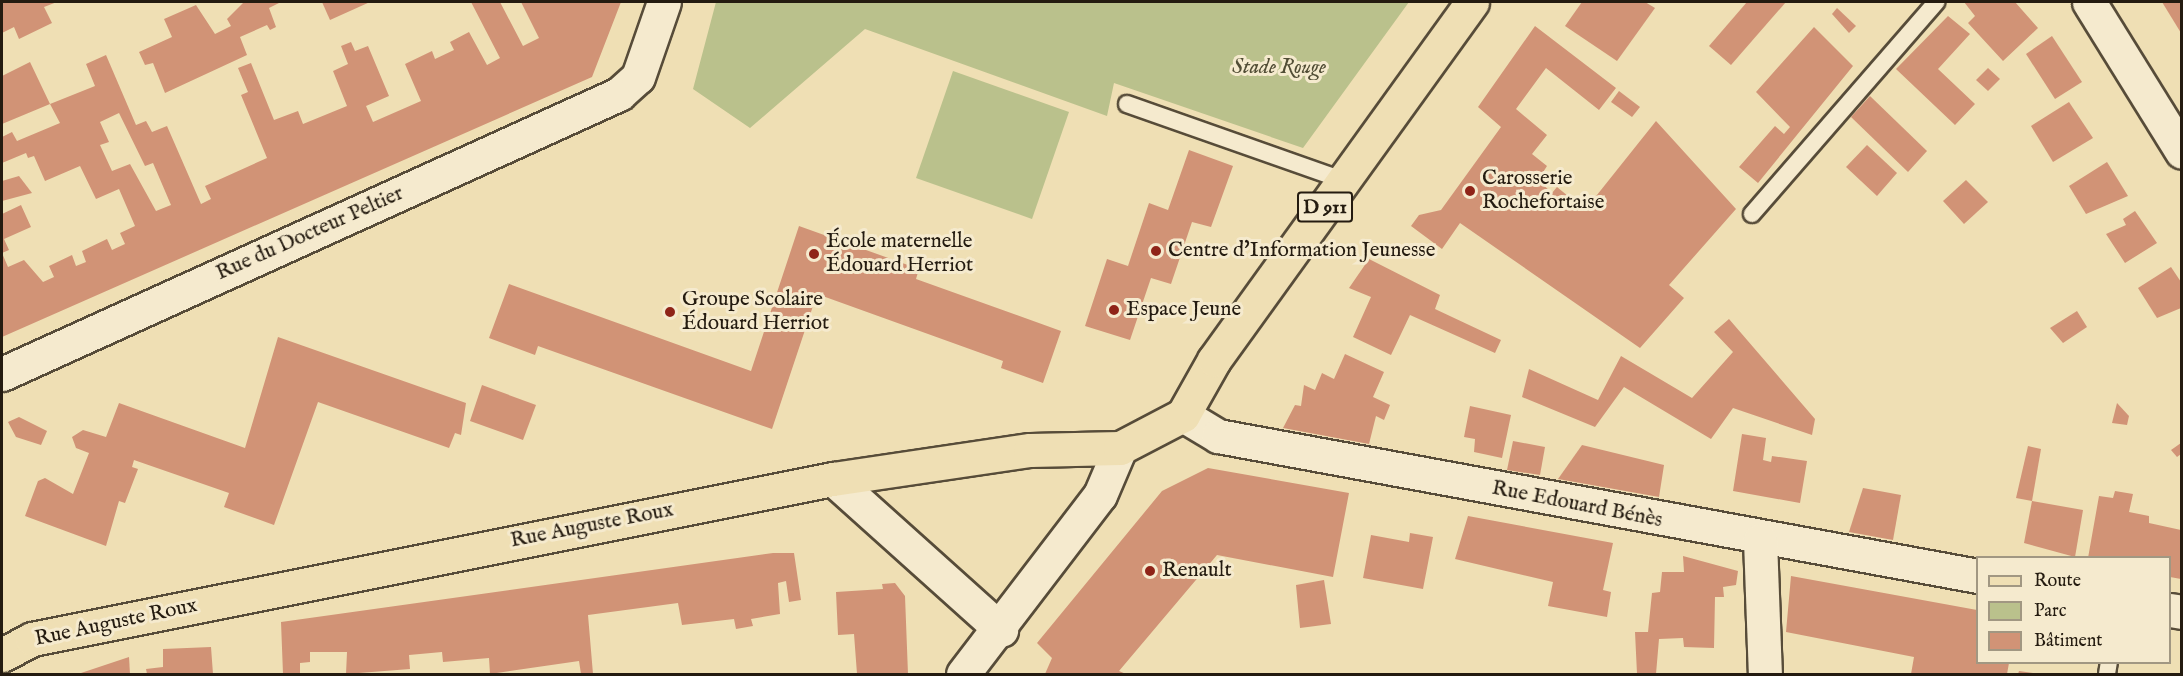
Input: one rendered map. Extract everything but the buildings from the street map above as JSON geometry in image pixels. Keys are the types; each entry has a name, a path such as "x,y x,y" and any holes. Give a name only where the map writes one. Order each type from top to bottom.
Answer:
{"main road":[{"name":"D 911","path":"1183,415 1214,360 1472,2"},
{"name":"Rue Auguste Roux","path":"2,655 32,639 832,479 1030,450 1120,448 1183,415"}],"street":[{"name":"Rue du Docteur Peltier","path":"2,374 619,94 638,77 664,2"},
{"path":"2089,2 2181,152"},
{"name":"Rue Edouard Bénès","path":"1183,415 1218,436 1760,540 1976,576"},
{"path":"963,675 1001,630 1100,495 1120,448"},
{"path":"832,479 1001,630"},
{"path":"1760,540 1765,675"}],"lane":[{"path":"1752,214 1936,2"},
{"path":"1127,104 1343,180"}],"green space":[{"name":"Stade Rouge","path":"716,2 1409,2 1303,148 1114,83 1107,116 865,29 750,128 693,89"},
{"path":"953,71 1069,112 1032,219 916,178"}],"place":[{"name":"Carosserie Rochefortaise","path":"1470,191"},
{"name":"Centre d'Information Jeunesse","path":"1156,251"},
{"name":"École maternelle Édouard Herriot","path":"814,254"},
{"name":"Espace Jeune","path":"1114,310"},
{"name":"Groupe Scolaire Édouard Herriot","path":"670,312"},
{"name":"Renault","path":"1150,571"}]}
